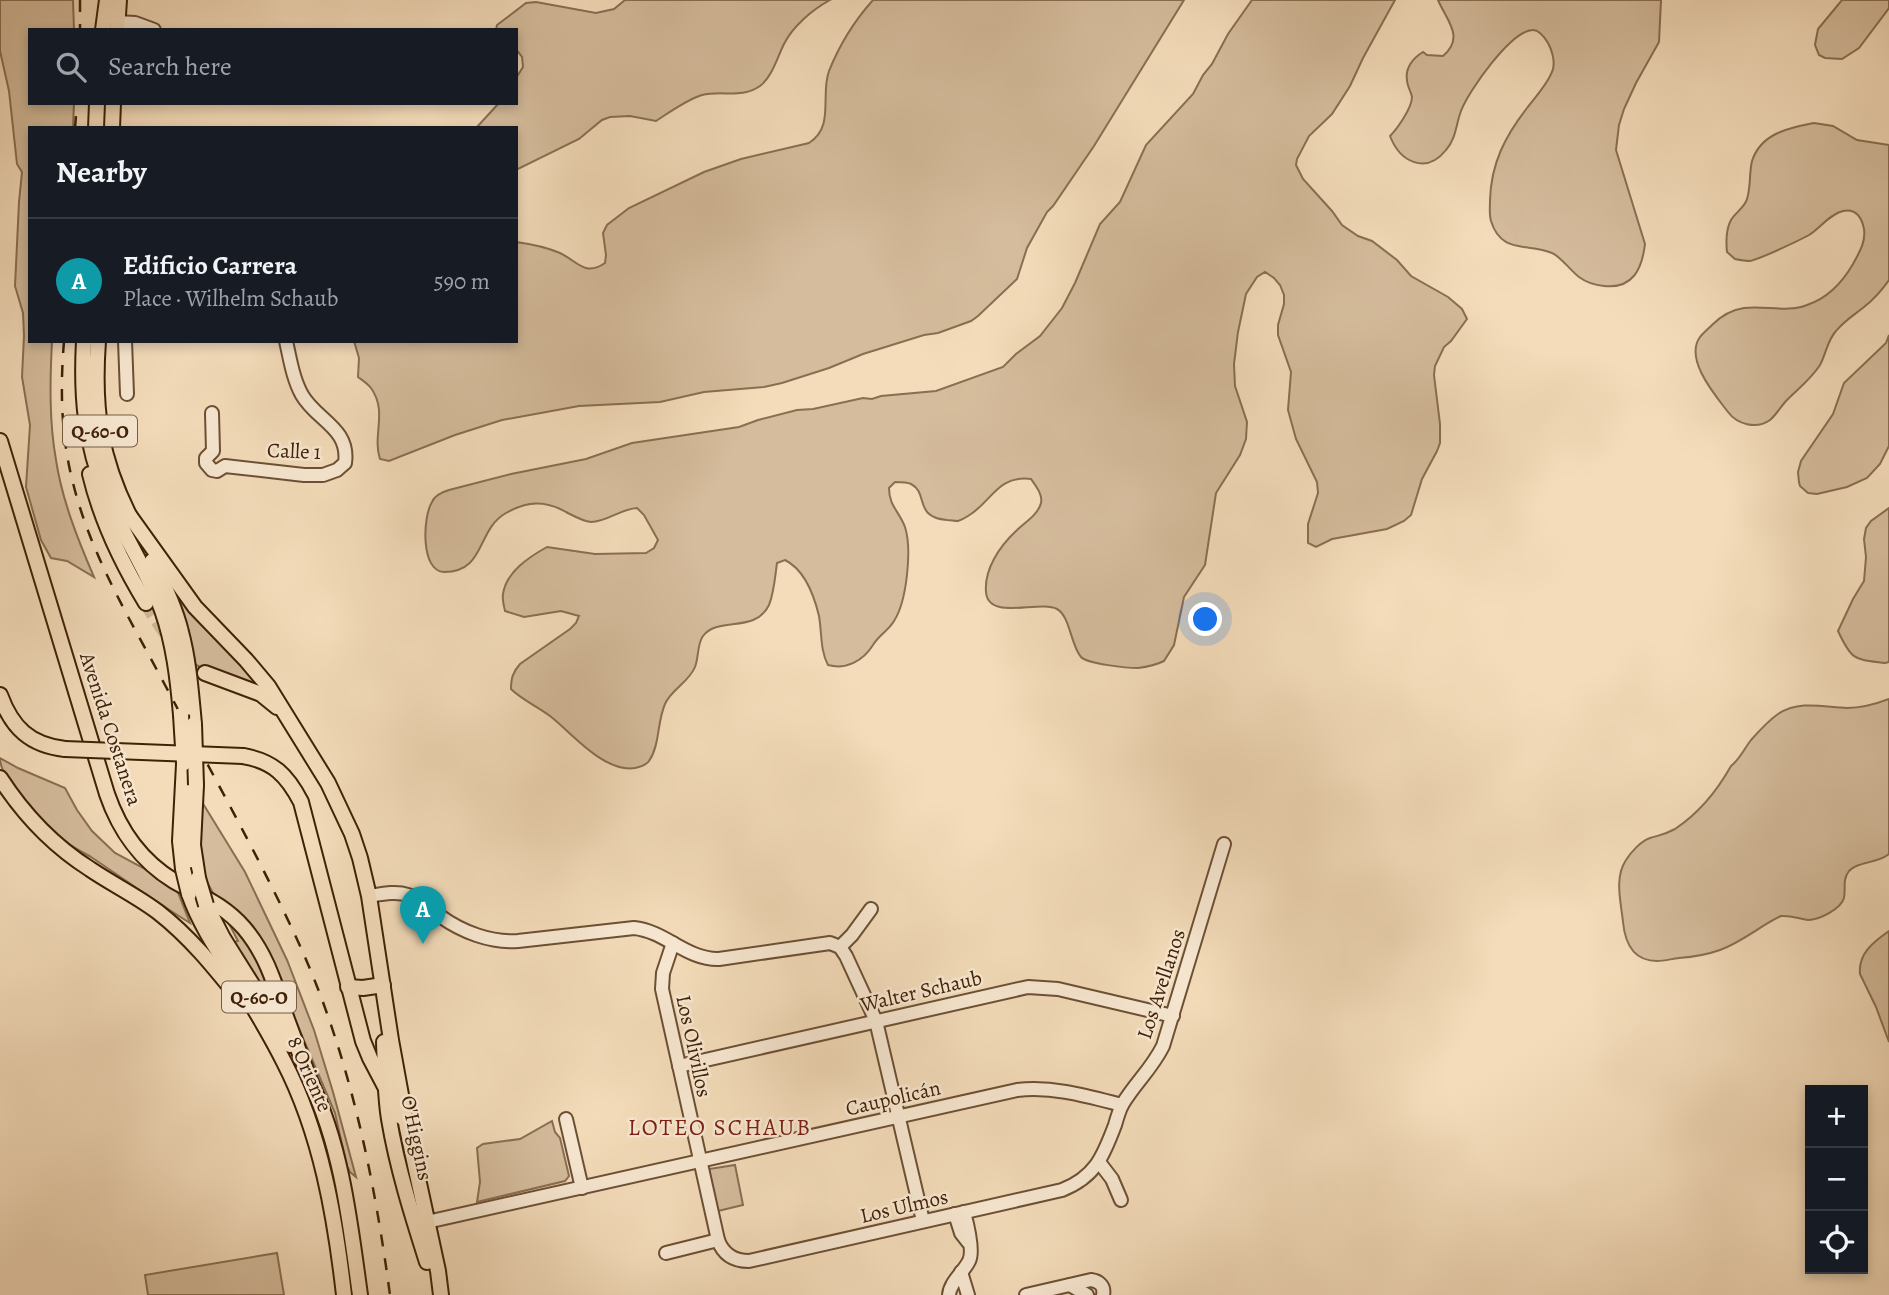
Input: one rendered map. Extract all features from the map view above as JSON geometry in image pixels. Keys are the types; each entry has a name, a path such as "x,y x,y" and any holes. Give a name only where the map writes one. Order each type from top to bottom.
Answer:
{"main road":[{"path":"103,28 107,0"},
{"path":"117,26 118,0"},
{"path":"96,126 97,105"},
{"path":"112,126 113,105"},
{"name":"Q-60-O","path":"84,343 82,400 88,438 100,480 112,508 156,582"},
{"name":"Q-60-O","path":"97,343 96,391 100,435 110,472 156,582 188,720"},
{"path":"82,400 85,446 99,508 115,547 146,603"},
{"name":"Avenida Costanera","path":"0,441 116,817 129,838 154,866 173,880 217,904 252,938 271,972 313,1088"},
{"name":"O'Higgins","path":"129,515 195,607 256,671 273,693 344,815 360,858 369,896 421,1223"},
{"path":"241,687 251,681 256,671"},
{"path":"205,673 266,697 285,715"},
{"path":"0,695 8,714 23,732 42,744 65,749 243,756 259,759 274,767 290,784 301,802 366,1050 407,1128"},
{"name":"8 Oriente","path":"188,720 196,785 193,845 198,878 206,905 313,1088 334,1149 351,1226 360,1295"},
{"name":"8 Oriente","path":"188,720 180,841 189,894 202,925 285,1063 302,1103 321,1162 332,1212 344,1295"},
{"path":"0,778 29,818 58,846 87,868 144,902 185,936 208,960 271,1038"},
{"path":"348,987 383,985"},
{"name":"O'Higgins","path":"383,985 385,1088 391,1130 438,1271 440,1295"}],"street":[{"path":"117,26 135,23 149,28"},
{"path":"125,343 127,394"},
{"name":"Calle 1","path":"212,413 213,451 224,455 225,466 323,475 337,470 345,463 346,455 341,439 333,426 302,396 287,343"},
{"name":"Los Avellanos","path":"1099,1162 1122,1105 1154,1065 1163,1046 1224,844"},
{"path":"369,896 383,893 406,894 455,925 500,942 634,928 648,930 700,957 712,959 830,943 840,947 876,1021 923,1221"},
{"path":"840,947 871,909"},
{"name":"Los Olivillos","path":"673,943 662,984 718,1240"},
{"name":"Walter Schaub","path":"679,1066 1017,989 1058,989 1173,1016"},
{"name":"Caupolicán","path":"421,1223 1029,1089 1068,1091 1122,1105"},
{"path":"566,1119 582,1188"},
{"path":"1099,1162 1112,1179 1121,1200"},
{"name":"Los Ulmos","path":"718,1240 723,1250 732,1258 749,1261 1062,1190 1083,1179 1099,1162"},
{"path":"949,1295 971,1258 968,1242 961,1233 960,1213"},
{"path":"666,1253 718,1240"},
{"path":"961,1272 968,1295"},
{"path":"1026,1295 1087,1280 1095,1280 1104,1288 1103,1295"},
{"path":"1070,1285 1087,1295"}],"shaded area":[{"path":"0,0 73,0 74,28 28,28 28,105 74,105 73,126 28,126 28,343 52,343 52,430 56,460 66,505 94,577 67,561 51,558 41,540 26,487 30,425 22,377 23,313 15,286 22,172 17,164 9,91 0,51"},
{"path":"625,0 830,0 792,31 768,78 753,90 702,95 656,121 630,116 610,117 602,120 579,139 518,169 518,126 478,126 497,105 518,105 518,75 523,67 522,57 518,52 518,28 496,28 497,25 526,3 536,2 596,13 614,9"},
{"path":"873,0 1184,0 1094,146 1047,212 1027,248 1017,279 971,321 863,354 782,383 704,392 660,402 579,406 502,420 389,461 380,459 378,406 371,388 358,377 359,358 355,343 518,343 518,242 555,251 586,268 598,267 605,263 603,233 607,225 629,208 704,172 741,159 809,143 822,128 829,71 854,25"},
{"path":"1252,0 1395,0 1350,86 1332,114 1309,136 1296,165 1303,179 1342,225 1358,236 1372,241 1397,260 1411,276 1448,297 1462,309 1467,319 1444,347 1435,366 1440,443 1422,479 1411,515 1387,529 1332,539 1316,547 1308,543 1308,524 1318,493 1317,482 1296,439 1288,410 1291,372 1278,335 1284,295 1280,285 1265,272 1257,277 1246,294 1234,364 1235,386 1247,422 1246,439 1240,455 1216,493 1205,565 1184,597 1174,645 1164,661 1138,668 1091,662 1081,657 1065,618 1057,609 1005,608 995,606 989,601 986,583 994,558 1010,537 1034,515 1041,503 1040,494 1031,479 1010,481 1002,485 976,510 958,521 936,518 925,510 916,488 909,483 895,482 889,488 889,494 903,521 908,548 902,601 892,624 869,651 854,663 828,665 822,647 819,616 811,592 798,570 785,560 777,563 771,600 763,614 746,622 718,627 703,636 695,667 665,704 653,755 643,766 623,768 600,758 550,716 511,689 513,675 520,664 570,629 579,616 561,611 524,617 505,611 505,586 513,572 547,547 595,554 646,553 654,548 658,540 637,508 591,522 551,505 529,504 496,520 467,565 444,572 436,569 427,553 427,519 429,509 437,496 449,490 511,474 586,459 632,443 739,427 797,410 863,398 936,391 1003,367 1040,336 1062,308 1100,224 1120,202 1146,145 1193,94 1228,34"},
{"path":"1438,0 1661,0 1659,42 1624,109 1616,150 1645,244 1638,269 1629,281 1614,286 1600,286 1588,282 1552,253 1516,246 1501,239 1491,221 1491,187 1496,162 1512,129 1545,85 1553,69 1551,49 1537,31 1524,33 1513,40 1491,63 1465,102 1452,141 1438,158 1430,162 1414,162 1400,153 1394,145 1390,136 1404,118 1412,97 1407,76 1410,64 1423,52 1427,55 1443,56 1453,42 1452,29"},
{"path":"1842,0 1889,0 1889,8 1859,48 1842,59 1825,58 1819,55 1815,45 1818,29"},
{"path":"1814,123 1833,126 1857,140 1889,145 1889,280 1871,301 1836,331 1816,370 1772,418 1759,425 1747,424 1732,416 1703,376 1696,356 1700,337 1719,319 1734,310 1752,307 1792,308 1822,298 1844,277 1863,243 1862,221 1855,212 1848,210 1834,215 1809,235 1755,260 1735,259 1727,252 1728,227 1747,199 1751,166 1756,152 1777,133"},
{"path":"1889,335 1889,446 1880,464 1867,478 1847,487 1817,494 1808,493 1799,482 1801,461 1833,414 1844,383 1886,343"},
{"path":"1889,508 1889,662 1885,663 1855,657 1838,631 1864,581 1866,528"},
{"path":"171,581 265,691 211,673 191,662"},
{"path":"1889,699 1889,854 1849,871 1845,881 1844,898 1839,906 1813,920 1781,916 1715,952 1657,961 1636,954 1628,944 1624,930 1619,882 1622,867 1636,847 1647,839 1675,829 1700,809 1751,740 1778,714 1795,707 1812,705 1852,708"},
{"path":"0,758 65,788 92,831 115,853 175,885 190,923 64,840 14,789"},
{"path":"202,802 245,872 287,960 314,1030 356,1177 347,1166 335,1113 266,946 255,929 213,893 207,882 197,844"},
{"path":"226,918 261,961 278,1013 231,943 238,941"},
{"path":"1889,931 1889,1042 1860,974 1860,967 1861,960 1872,944"},
{"path":"552,1121 560,1138 569,1176 565,1181 477,1202 480,1182 477,1148 483,1144 520,1139"},
{"path":"735,1165 743,1205 718,1211 709,1169"},
{"path":"277,1253 284,1295 148,1295 145,1275"}],"tunnel":[{"path":"146,603 179,650 205,673"}],"railway":[{"path":"80,0 80,28"},
{"path":"75,126 77,105"},
{"path":"64,343 64,431 69,466 81,510 113,587 269,881 318,990 358,1118 390,1295"}],"place":[{"name":"Edificio Carrera","path":"423,944"}],"district":[{"name":"LOTEO SCHAUB","path":"720,1127"}]}
